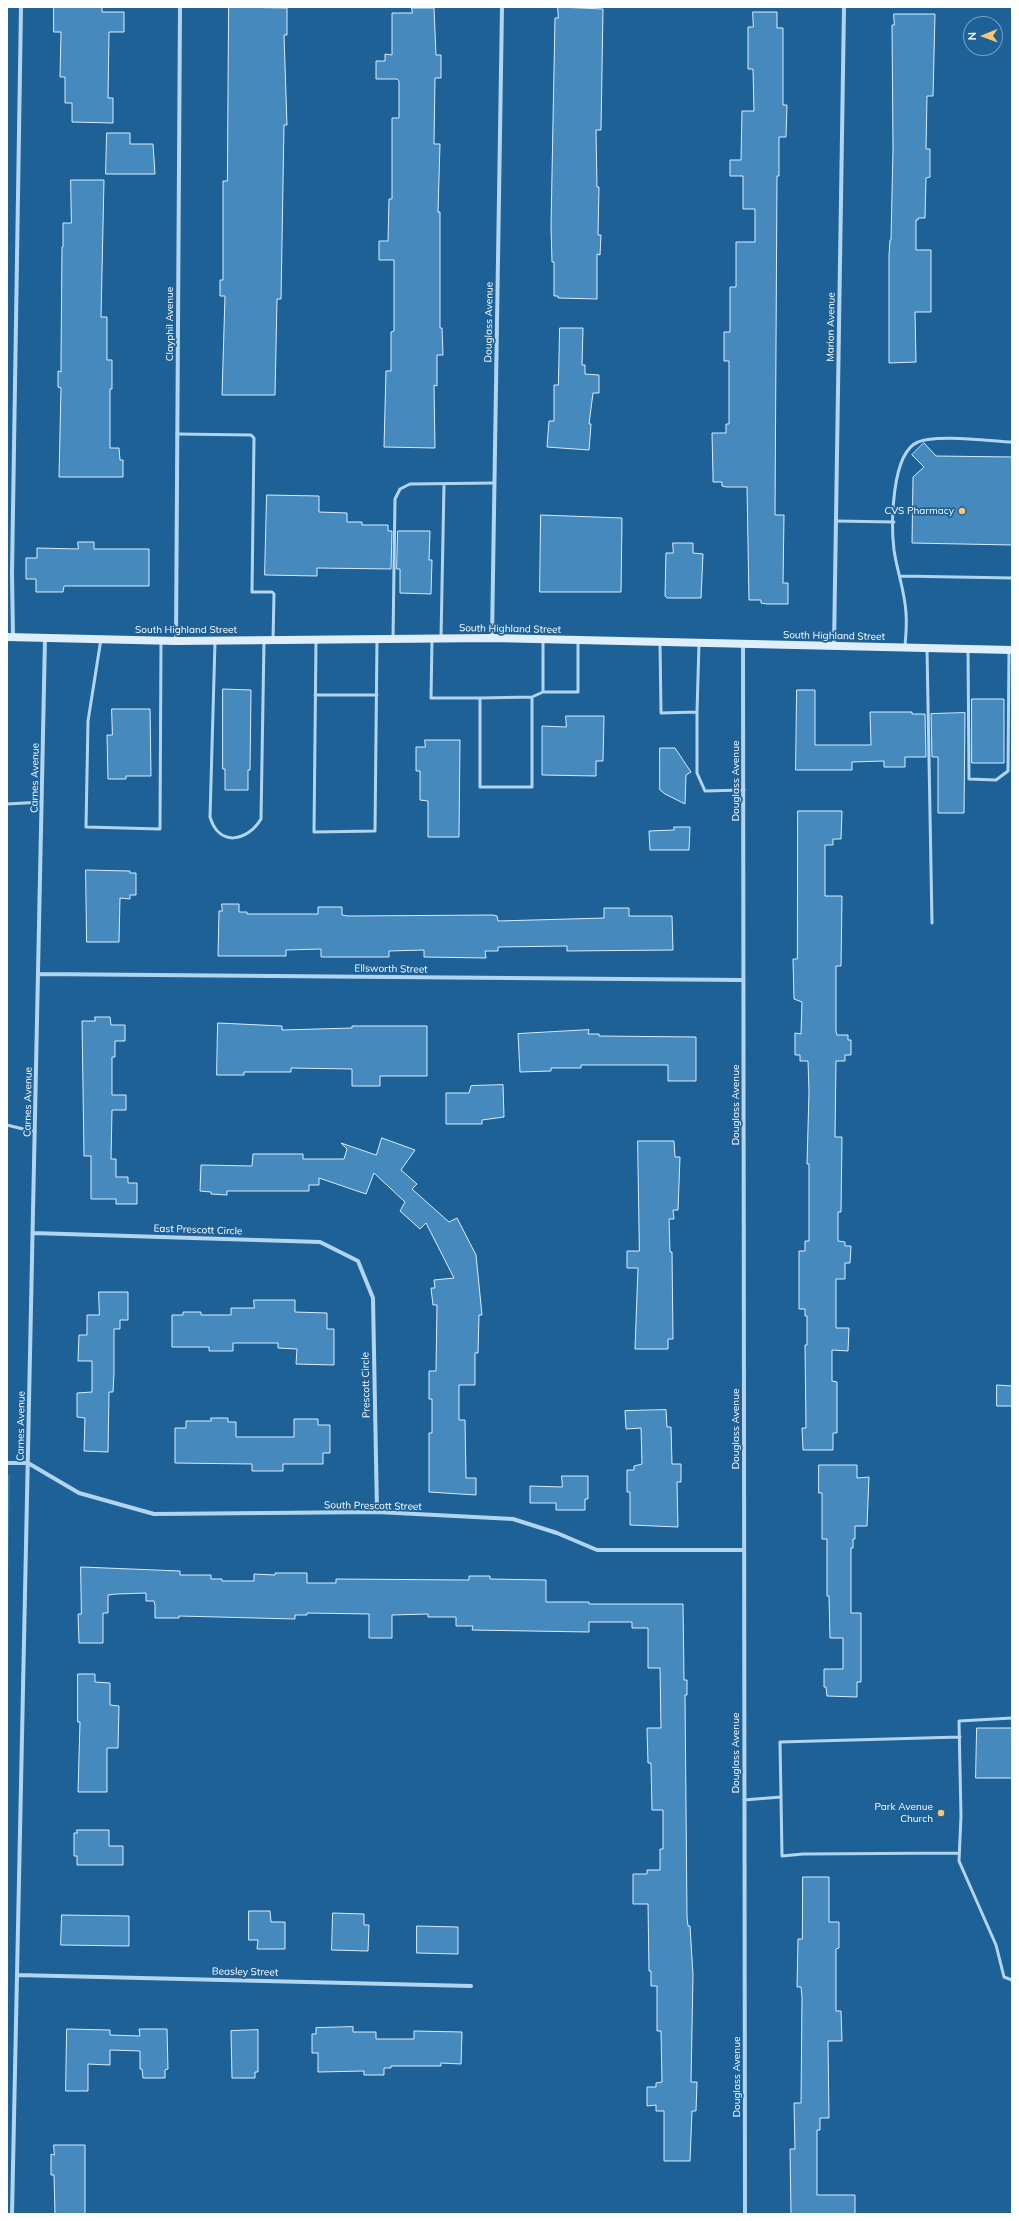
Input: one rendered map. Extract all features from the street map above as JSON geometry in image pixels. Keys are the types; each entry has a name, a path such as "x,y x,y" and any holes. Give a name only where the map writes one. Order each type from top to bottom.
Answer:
{"main road":[{"name":"South Highland Street","path":"10,637 161,641 492,638 1010,650"}],"street":[{"path":"10,637 21,7"},
{"name":"Clayphil Avenue","path":"176,641 180,7"},
{"name":"Douglass Avenue","path":"492,638 502,7"},
{"name":"Marion Avenue","path":"834,646 844,7"},
{"name":"Carnes Avenue","path":"12,2214 46,638"},
{"name":"Douglass Avenue","path":"743,644 745,2214"},
{"name":"Ellsworth Street","path":"38,974 743,980"},
{"name":"East Prescott Circle","path":"33,1233 320,1242 358,1261"},
{"name":"Prescott Circle","path":"358,1261 373,1298 377,1512"},
{"name":"South Prescott Street","path":"7,1462 28,1463 79,1493 154,1514 377,1512 513,1519 557,1533 597,1550 744,1550"},
{"name":"Beasley Street","path":"17,1975 471,1986"}],"lane":[{"path":"177,434 251,435 254,438 252,592 272,592 274,594 273,640"},
{"path":"905,648 907,614 894,550 894,492 900,466 908,448 918,442 934,439 1012,442"},
{"path":"393,638 394,499 400,489 410,484 494,483"},
{"path":"441,638 444,484"},
{"path":"836,521 894,522"},
{"path":"900,576 1012,578"},
{"path":"432,638 431,698 532,697 542,692 578,692 578,640"},
{"path":"101,639 88,721 86,827 160,829 161,641"},
{"path":"316,640 314,832 375,831 377,639"},
{"path":"542,692 543,639"},
{"path":"215,640 210,818 213,828 221,835 231,838 243,836 254,830 261,819 264,640"},
{"path":"660,642 661,713 697,712"},
{"path":"699,643 697,773 705,791 744,790"},
{"path":"927,649 932,923"},
{"path":"968,649 969,780 996,780 1008,771 1010,650"},
{"path":"315,695 377,695"},
{"path":"480,698 480,787 532,787 532,697"},
{"path":"7,804 42,802"},
{"path":"7,1125 35,1132"},
{"path":"1012,1718 959,1721 959,1861 996,1946 1004,1976 1012,1980"},
{"path":"959,1853 803,1854 782,1856 780,1742 960,1738"},
{"path":"744,1800 781,1797"}],"shaded area":[{"path":"7,1475 10,1475 7,1630"}],"building":[{"path":"54,7 102,7 102,12 124,12 124,32 109,32 108,98 113,98 113,123 72,122 72,103 65,103 65,77 60,77 61,32 54,32"},
{"path":"229,7 287,8 287,35 284,35 287,125 284,125 281,299 277,299 275,395 222,395 225,296 220,296 220,280 223,280 223,181 227,181"},
{"path":"558,7 603,9 601,130 596,130 597,187 599,187 598,235 601,235 600,255 597,254 597,299 558,298 558,296 554,296 554,262 552,262 551,226 555,18 558,18"},
{"path":"412,8 434,8 436,55 441,55 441,78 435,78 434,144 440,144 438,212 440,212 440,328 442,328 443,355 437,355 437,386 434,385 435,448 384,447 386,371 391,371 391,332 394,331 394,260 379,260 379,241 388,241 389,199 392,199 392,118 399,118 399,81 397,79 376,79 376,61 385,61 385,54 392,55 392,13 412,13"},
{"path":"753,12 777,12 777,28 783,28 783,105 787,105 786,137 779,137 779,176 777,176 775,515 784,515 783,583 788,583 788,604 767,604 761,603 761,600 749,600 747,487 726,487 722,486 722,482 713,482 712,433 726,433 726,424 729,424 729,361 724,361 724,332 730,332 730,287 736,287 736,242 755,242 755,209 743,209 743,176 730,176 730,160 741,160 742,111 754,111 753,69 748,69 748,27 753,27"},
{"path":"894,14 935,14 933,96 927,96 926,149 930,149 930,177 926,178 925,218 918,218 918,220 916,220 916,250 931,250 931,312 915,312 916,362 889,363 889,256 891,240 893,148 892,25 894,25"},
{"path":"107,133 130,133 130,144 153,144 155,174 106,174"},
{"path":"71,180 104,180 101,317 107,317 107,360 112,360 112,389 110,389 110,448 119,448 120,460 123,460 123,477 59,477 61,388 58,387 58,371 61,372 62,247 63,223 71,223"},
{"path":"560,328 583,328 582,365 585,365 585,374 599,375 599,393 593,393 589,424 591,424 589,450 547,447 549,421 554,421 554,385 558,385"},
{"name":"CVS Pharmacy","path":"924,443 936,456 1012,457 1012,545 912,543 913,477 924,467 912,455"},
{"path":"267,495 319,496 319,512 347,513 347,522 362,522 362,525 388,525 388,531 392,531 391,569 317,568 317,576 265,575"},
{"path":"541,515 622,518 621,592 540,592"},
{"path":"398,531 430,531 429,560 432,560 431,594 400,593 400,569 397,569"},
{"path":"78,542 94,542 94,549 149,549 149,586 64,586 63,592 36,592 36,579 26,579 26,558 37,558 37,548 78,549"},
{"path":"673,543 693,543 693,553 703,554 701,598 667,598 665,596 666,553 673,553"},
{"path":"223,689 251,690 250,770 248,770 248,790 225,790 225,769 223,769"},
{"path":"797,690 815,690 815,745 871,745 870,712 912,712 912,714 925,714 926,757 905,757 905,767 884,767 884,761 852,762 852,770 796,770"},
{"path":"972,699 1004,699 1004,763 972,763"},
{"path":"112,709 150,709 151,776 126,776 126,779 108,779 107,735 112,735"},
{"path":"965,713 964,813 938,813 938,757 932,757 931,714"},
{"path":"566,716 604,716 603,761 596,761 596,776 542,775 542,726 566,727"},
{"path":"425,740 460,740 459,837 428,837 428,801 420,800 420,771 416,771 416,747 425,747"},
{"path":"660,748 675,748 691,772 686,775 685,804 660,790"},
{"path":"798,811 842,811 841,839 833,839 833,845 825,845 825,896 842,896 841,966 836,966 836,1031 837,1035 848,1035 848,1040 851,1040 851,1055 845,1055 845,1061 836,1061 835,1137 842,1137 841,1212 838,1212 838,1241 845,1242 845,1246 851,1246 850,1263 845,1263 845,1279 836,1279 836,1328 849,1328 848,1351 832,1350 832,1381 837,1382 837,1433 833,1433 833,1450 803,1450 802,1428 806,1428 805,1345 807,1345 807,1316 805,1316 805,1309 799,1309 799,1251 805,1251 805,1241 809,1241 809,1164 807,1164 809,1092 808,1061 800,1061 800,1055 795,1055 795,1033 801,1034 802,1002 794,999 793,959 797,959"},
{"path":"674,827 690,827 689,850 650,850 649,831 674,830"},
{"path":"86,870 130,871 130,873 136,873 136,895 130,895 130,899 120,898 119,942 87,942"},
{"path":"222,904 239,904 239,912 247,912 247,914 318,914 318,907 342,907 342,915 348,916 493,915 497,916 498,921 604,918 604,908 629,908 629,916 672,916 673,950 567,951 567,946 498,947 498,951 485,951 486,958 424,957 424,950 389,951 389,957 321,957 321,949 286,950 286,956 218,956 219,911 222,911"},
{"path":"95,1017 110,1017 111,1025 125,1025 125,1041 115,1041 115,1057 112,1057 112,1095 126,1095 126,1110 112,1110 111,1159 116,1159 116,1177 128,1177 128,1183 137,1183 137,1204 116,1204 116,1199 91,1199 91,1156 84,1156 82,1021 95,1021"},
{"path":"218,1023 282,1026 282,1030 352,1028 352,1026 427,1026 427,1076 380,1076 380,1086 352,1086 352,1069 291,1068 291,1072 244,1072 244,1075 217,1075"},
{"path":"589,1030 588,1034 599,1034 599,1036 696,1037 696,1081 668,1081 668,1065 581,1065 581,1068 551,1068 551,1071 520,1072 518,1034"},
{"path":"503,1085 504,1117 482,1120 482,1124 446,1124 446,1093 469,1093 471,1086"},
{"path":"382,1138 415,1150 401,1170 417,1184 412,1189 449,1222 457,1218 476,1255 482,1315 479,1315 478,1353 475,1353 475,1385 459,1385 459,1420 465,1420 466,1478 476,1478 476,1495 429,1492 429,1433 432,1433 432,1399 429,1399 429,1371 436,1371 437,1305 433,1305 431,1288 435,1288 434,1280 454,1278 426,1223 420,1229 400,1211 405,1202 374,1173 366,1194 319,1178 319,1185 309,1185 309,1191 227,1191 227,1195 211,1194 211,1192 200,1191 201,1165 252,1166 253,1154 303,1154 303,1159 344,1159 347,1149 341,1143 376,1155"},
{"path":"638,1141 674,1141 675,1157 680,1157 678,1210 673,1210 674,1219 669,1219 670,1252 672,1252 673,1339 668,1339 668,1349 635,1349 638,1268 627,1268 627,1251 639,1251"},
{"path":"99,1292 128,1292 128,1320 120,1320 120,1329 114,1329 114,1373 113,1392 109,1392 108,1452 84,1451 85,1418 77,1417 77,1393 92,1392 92,1361 78,1361 79,1335 87,1335 87,1315 99,1315"},
{"path":"254,1300 295,1300 295,1312 327,1313 327,1329 334,1329 334,1365 296,1364 297,1349 278,1348 278,1343 233,1343 233,1351 209,1351 209,1347 172,1347 172,1315 183,1315 183,1312 201,1312 201,1315 231,1315 231,1308 254,1308"},
{"path":"997,1385 1012,1386 1012,1406 997,1406"},
{"path":"666,1410 667,1427 671,1427 672,1464 681,1464 681,1482 677,1482 678,1527 630,1525 630,1492 627,1492 627,1470 634,1470 634,1466 642,1464 641,1428 626,1429 625,1411"},
{"path":"211,1418 228,1418 228,1422 236,1422 236,1437 294,1437 294,1419 318,1419 318,1425 330,1425 330,1453 323,1453 323,1464 283,1464 283,1471 252,1471 252,1464 175,1463 175,1428 186,1428 186,1421 211,1421"},
{"path":"819,1465 857,1465 857,1478 869,1477 867,1526 855,1526 855,1539 853,1539 853,1548 851,1548 851,1613 861,1613 861,1682 857,1682 857,1697 827,1696 826,1687 824,1687 824,1669 843,1669 843,1638 830,1638 829,1596 827,1596 827,1539 822,1539 822,1493 819,1493"},
{"path":"562,1476 588,1476 588,1499 585,1499 585,1510 556,1510 556,1503 530,1503 530,1486 562,1487"},
{"path":"81,1567 180,1571 180,1575 211,1575 211,1579 222,1579 222,1581 254,1581 254,1574 275,1575 275,1573 307,1573 307,1583 336,1583 336,1579 469,1580 469,1576 490,1576 490,1579 546,1580 546,1602 589,1602 589,1604 683,1604 684,1680 687,1680 687,1695 685,1695 687,1917 688,1926 690,1926 693,1975 691,2082 697,2082 696,2111 692,2111 690,2161 664,2161 664,2111 656,2111 656,2105 647,2106 647,2087 656,2087 656,2083 662,2082 661,2031 657,2031 657,1986 651,1986 651,1971 649,1971 648,1904 633,1904 633,1874 647,1874 647,1870 660,1870 660,1849 663,1849 663,1810 652,1810 651,1763 648,1763 647,1728 661,1728 660,1668 648,1668 648,1628 632,1628 632,1622 589,1622 589,1632 472,1630 473,1626 456,1626 456,1617 428,1617 428,1614 392,1615 392,1638 369,1638 369,1614 307,1613 307,1615 295,1615 295,1619 179,1616 179,1618 155,1618 154,1601 146,1601 146,1593 108,1595 108,1613 103,1613 103,1643 79,1643 78,1614 81,1614"},
{"path":"78,1674 95,1674 95,1682 110,1683 110,1705 119,1706 118,1748 107,1748 107,1792 78,1792 80,1722 78,1722"},
{"path":"977,1728 1012,1728 1012,1778 976,1778"},
{"path":"77,1830 109,1830 109,1846 123,1846 123,1865 77,1865 77,1856 74,1856 74,1833 77,1833"},
{"path":"803,1877 829,1877 829,1922 839,1922 839,1948 836,1949 836,2011 841,2011 842,2041 828,2041 829,2118 820,2118 820,2130 817,2130 817,2195 855,2195 855,2214 791,2214 790,2149 795,2149 794,2103 801,2103 802,1997 801,1987 797,1987 798,1939 802,1939"},
{"path":"249,1911 270,1911 271,1922 285,1922 285,1949 257,1949 258,1940 249,1940"},
{"path":"333,1913 364,1914 364,1925 369,1925 368,1951 332,1950"},
{"path":"62,1915 129,1916 129,1946 61,1945"},
{"path":"417,1926 458,1927 458,1954 417,1953"},
{"path":"353,2027 353,2032 376,2032 376,2039 414,2039 414,2031 462,2032 461,2064 441,2063 441,2066 391,2066 391,2068 384,2068 384,2075 364,2075 364,2071 318,2072 318,2053 312,2053 312,2034 316,2034 316,2028"},
{"path":"67,2029 110,2030 110,2035 140,2036 139,2029 167,2029 168,2069 165,2070 165,2078 143,2078 142,2069 140,2069 140,2051 110,2050 110,2065 88,2064 88,2091 66,2091"},
{"path":"258,2030 258,2072 255,2072 255,2078 232,2078 231,2031"},
{"path":"54,2145 85,2145 85,2214 55,2214 54,2175 51,2175 51,2154 54,2155"}],"place":[{"name":"CVS Pharmacy","path":"962,511"},
{"name":"Park Avenue Church","path":"941,1813"}]}
